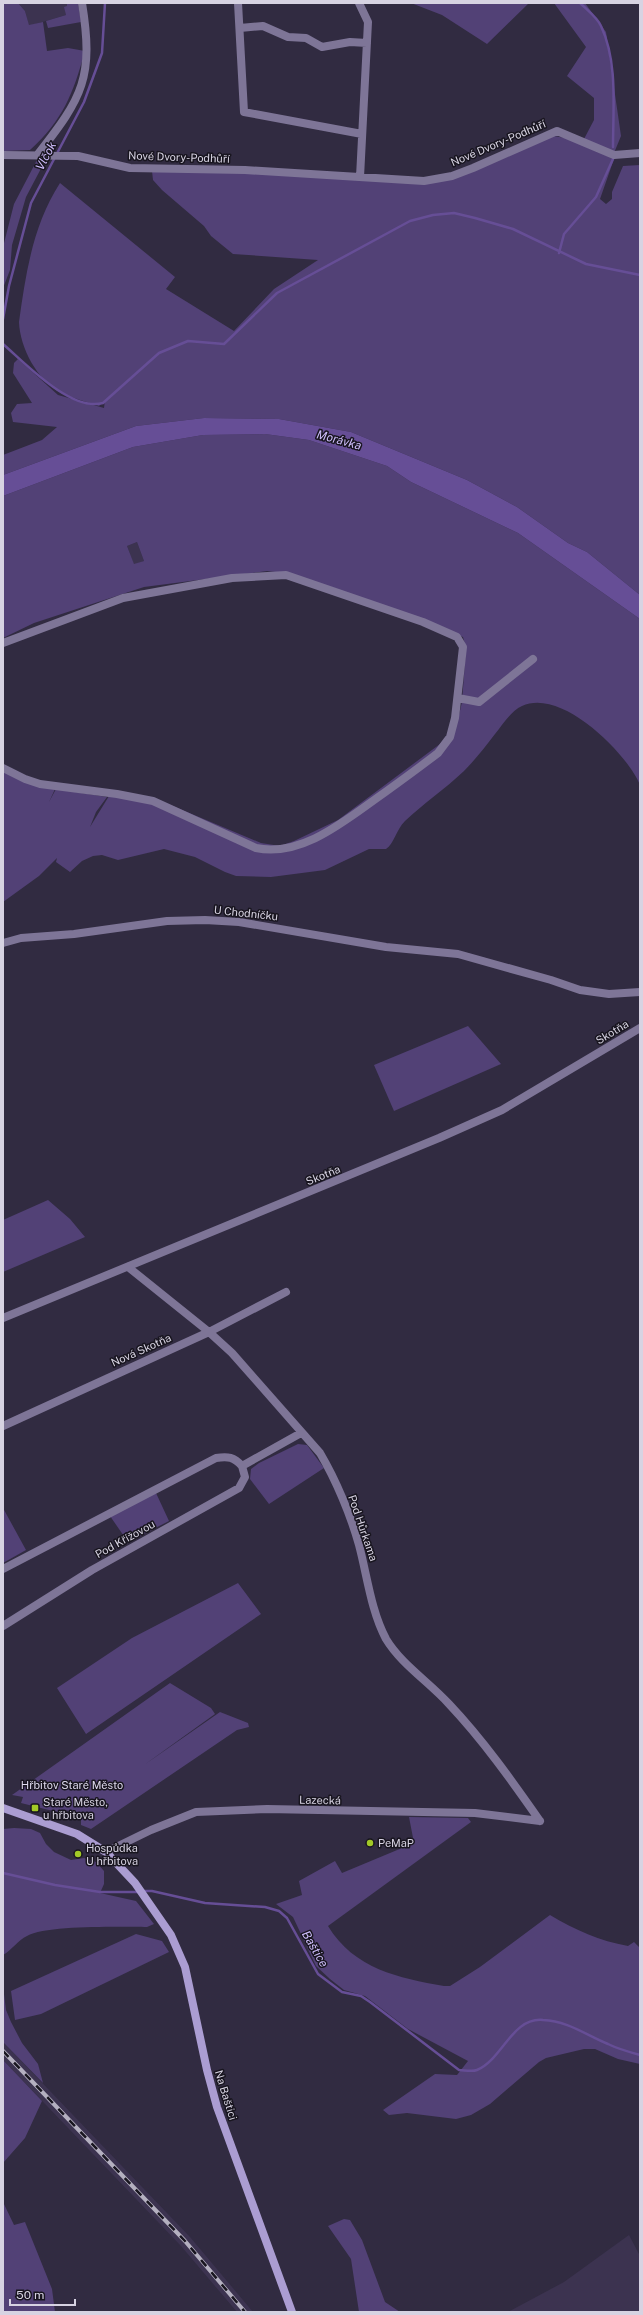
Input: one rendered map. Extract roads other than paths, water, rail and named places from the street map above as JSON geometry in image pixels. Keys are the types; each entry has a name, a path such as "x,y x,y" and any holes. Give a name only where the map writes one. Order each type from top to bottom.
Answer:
{"main road":[{"name":"Na Baštici","path":"3,1808 77,1834 106,1852 138,1887 174,1940 185,1966 215,2101 292,2312"}],"street":[{"path":"3,155 40,154 63,122 82,90 87,61 87,34 82,3"},
{"path":"238,3 244,112 362,134"},
{"path":"359,3 368,22 360,176"},
{"path":"240,28 263,26 288,37 306,38 322,48 350,42 367,43"},
{"name":"Nové Dvory-Podhůří","path":"40,154 94,158 130,168 246,170 424,181 452,176 557,131 614,156 640,153"},
{"path":"3,643 123,598 232,578 286,575 423,622 457,637 463,647 458,698 450,737 438,753 329,832 281,850 268,851 256,848 153,801 117,794 40,784 25,780 3,768"},
{"path":"458,698 479,702 533,659"},
{"name":"U Chodníčku","path":"3,943 21,938 74,934 167,921 205,920 269,926 386,947 458,954 551,980 580,990 609,994 640,992"},
{"name":"Skotňa","path":"3,1318 439,1138 502,1110 640,1028"},
{"name":"Pod Hůrkama","path":"128,1267 209,1332 232,1353 320,1453 330,1470 359,1543 379,1622 386,1638 396,1654 429,1683 476,1736 540,1821"},
{"name":"Nová Skotňa","path":"3,1426 209,1332 286,1292"},
{"path":"3,1569 216,1458 227,1456 236,1460 242,1466 301,1433"},
{"name":"Pod Křížovou","path":"3,1626 92,1570 239,1488 245,1477 242,1466"},
{"name":"Lazecká","path":"106,1852 151,1830 196,1812 267,1810 475,1813 540,1821"}],"water":[{"name":"Morávka","path":"204,418 279,419 351,432 467,480 517,507 568,543 587,552 640,595 640,619 518,533 411,482 387,466 309,440 265,434 203,435 133,447 3,496 3,475 136,426"}],"waterway":[{"name":"Vlčok","path":"3,319 9,286 31,203 84,102 102,53 105,3"},
{"path":"580,3 601,26 610,55 614,101 613,147"},
{"path":"559,253 564,234 596,197 613,159"},
{"path":"3,344 36,374 63,394 90,404 103,403 159,353 188,341 224,344 277,293 410,221 433,215 454,213 513,229 586,264 640,275"},
{"name":"Baštice","path":"3,1873 55,1885 100,1892 138,1892"},
{"name":"Baštice","path":"143,1891 152,1891 205,1903 265,1907 279,1911 287,1918 318,1974 342,1992 361,1996 370,2002 459,2070 475,2071 486,2065 523,2025 532,2021 543,2020 561,2023 628,2052 640,2055"}],"railway":[{"path":"3,2051 185,2241 245,2312"}],"place":[{"name":"Staré Město, u hřbitova","path":"35,1808"},
{"name":"PeMaP","path":"370,1843"},
{"name":"Hospůdka U hřbitova","path":"78,1854"}],"park label":[{"name":"Hřbitov Staré Město","path":"72,1785"}]}
